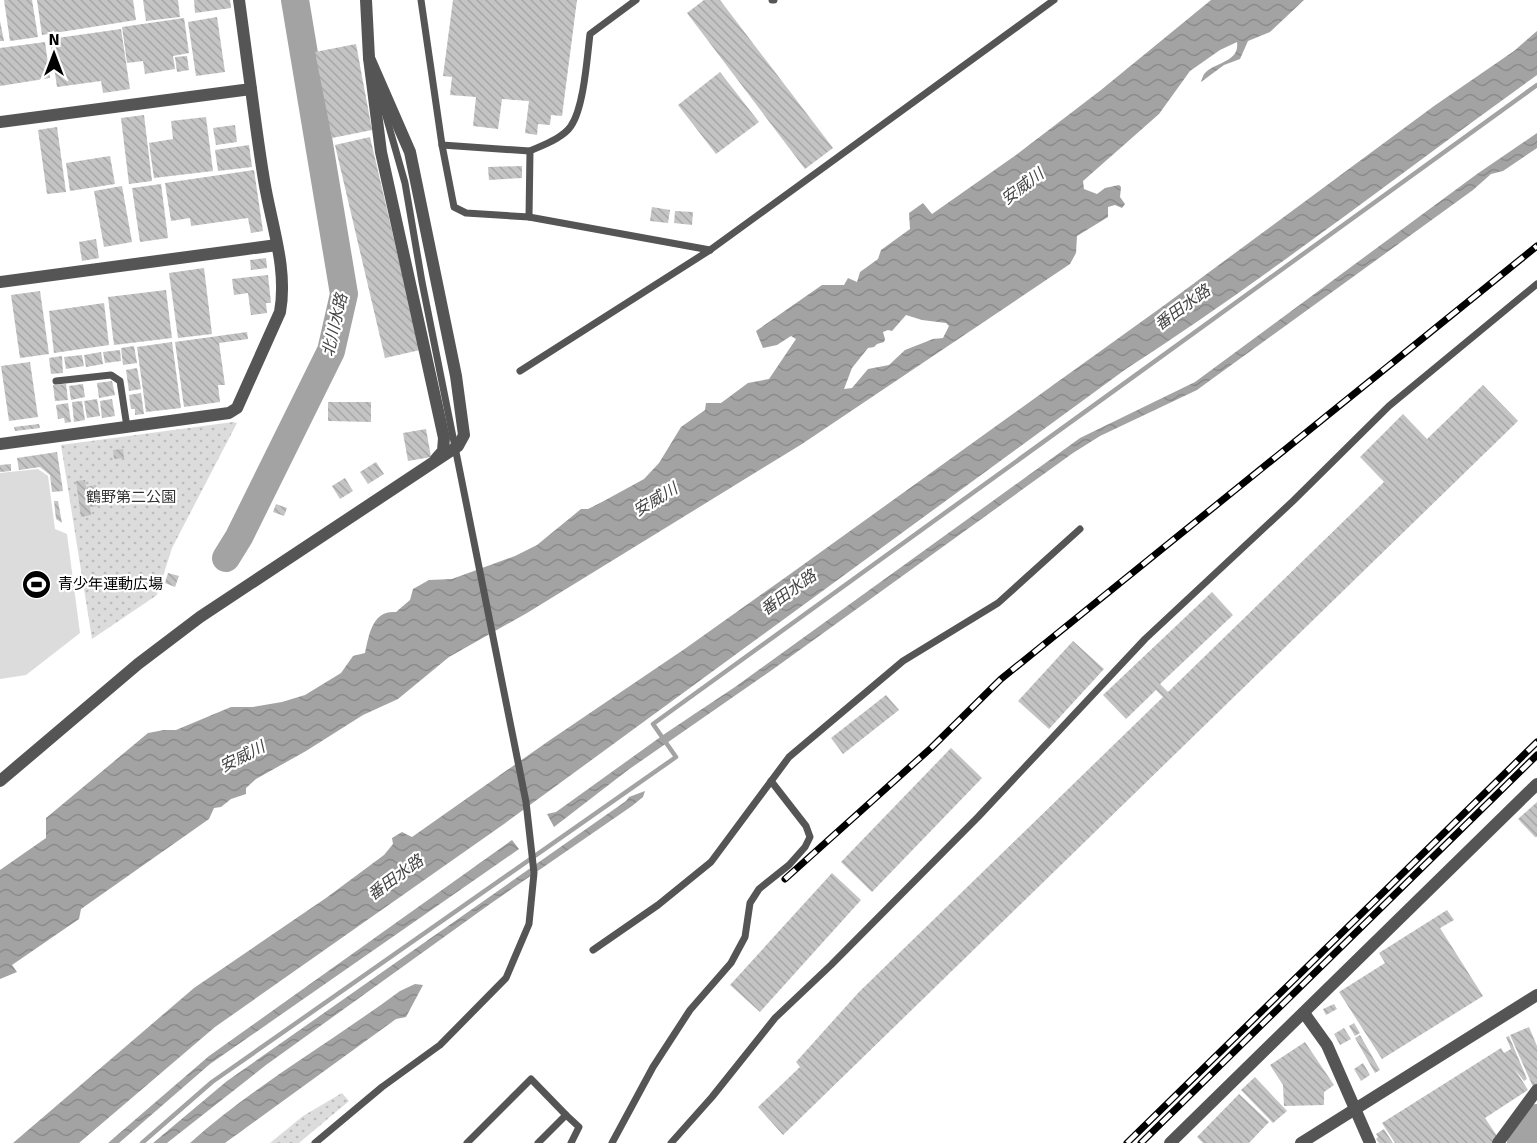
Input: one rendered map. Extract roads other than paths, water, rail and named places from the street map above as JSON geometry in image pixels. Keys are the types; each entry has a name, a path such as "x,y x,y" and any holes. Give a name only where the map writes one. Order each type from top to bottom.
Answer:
{"street":[{"path":"0,444 229,413 237,408 280,312 283,295 277,245 264,182 239,0"},
{"path":"366,0 369,58 381,152 444,438 443,452 434,462"},
{"path":"0,781 138,664 200,617 458,446 464,435 459,395 410,152 369,58"},
{"path":"0,122 251,89"},
{"path":"0,282 277,245"},
{"path":"1170,1143 1537,784"},
{"path":"1301,1143 1537,995"},
{"path":"1304,1013 1326,1045 1370,1143"},
{"path":"1498,1143 1537,1090"}],"lane":[{"path":"421,0 442,145 454,207 466,213 529,217 710,250"},
{"path":"442,145 530,151 553,140 570,128 578,106 590,34 636,0"},
{"path":"519,371 710,250 1054,0"},
{"path":"315,1143 382,1087 440,1045 506,978 529,924 534,873 526,802 422,282 405,183 369,58"},
{"path":"529,217 530,151"},
{"path":"671,1143 712,1097 775,1018 978,817 1144,639 1293,501 1389,406 1537,284"},
{"path":"56,381 111,375 120,381 128,427"},
{"path":"593,950 658,905 711,862 789,757 903,661 998,603 1080,529"},
{"path":"612,1143 653,1067 690,1010 731,963 745,937 750,903 759,889 789,865 805,847 810,837 806,826 771,781"},
{"path":"467,1143 531,1079 579,1127 571,1143"},
{"path":"538,1143 566,1115"}],"water":[{"name":"安威川","path":"1211,0 1304,0 1270,32 1248,41 1240,59 1224,65 1201,82 1209,69 1235,54 1237,42 1220,50 1190,71 1159,114 1083,181 1084,189 1097,194 1105,188 1119,185 1121,187 1120,197 1125,204 1122,208 1115,205 1108,207 1108,217 1077,236 1076,253 1070,264 802,444 527,613 449,657 398,699 363,715 256,779 246,788 246,794 231,799 221,807 214,808 209,819 81,909 79,919 12,965 17,972 0,979 0,870 46,838 46,818 148,733 176,730 231,707 253,707 305,695 341,673 353,656 365,653 370,632 377,619 388,612 396,612 410,600 413,589 429,580 452,579 515,556 537,545 581,509 588,509 644,479 659,463 681,427 705,410 706,403 721,403 748,383 769,379 796,339 791,336 777,345 763,348 756,331 822,285 844,285 848,278 857,282 860,272 878,259 881,250 910,229 909,213 923,203 932,214 1016,155 1101,90","holes":["906,315 946,323 949,326 943,338 933,339 905,350 889,365 868,369 852,388 844,389 852,368 868,348 884,342 883,332 892,331"]},
{"name":"番田水路","path":"1537,31 1537,75 1282,262 1126,369 504,824 215,1027 79,1143 13,1143 194,988 326,898 384,855 393,844 392,838 402,832 412,837 686,648 1166,304 1434,106 1514,51"},
{"path":"1537,133 1537,148 1503,171 1491,174 1473,190 1197,390 1100,436 1073,453 772,670 628,770 554,827 547,814 556,812 735,687 1080,438 1195,382 1477,174"},
{"path":"645,791 643,797 632,806 490,904 266,1065 167,1143 153,1143 227,1081 629,797"},
{"path":"512,840 519,849 210,1064 119,1143 108,1143 209,1056"},
{"path":"415,984 423,985 406,1017 396,1019 225,1143 190,1143 267,1083 400,991"}],"waterway":[{"name":"北川水路","path":"226,558 239,537 331,351 344,294 295,0"},
{"path":"142,1143 212,1082 676,757 653,724 1537,85"},
{"path":"1521,1143 1537,1118"}],"railway":[{"path":"785,879 931,748 1001,679 1537,246"},
{"path":"1127,1143 1537,742"},
{"path":"1141,1143 1537,755"}],"place":[{"name":"青少年運動広場","path":"37,584"}],"park label":[{"name":"鶴野第二公園","path":"131,497"}]}
